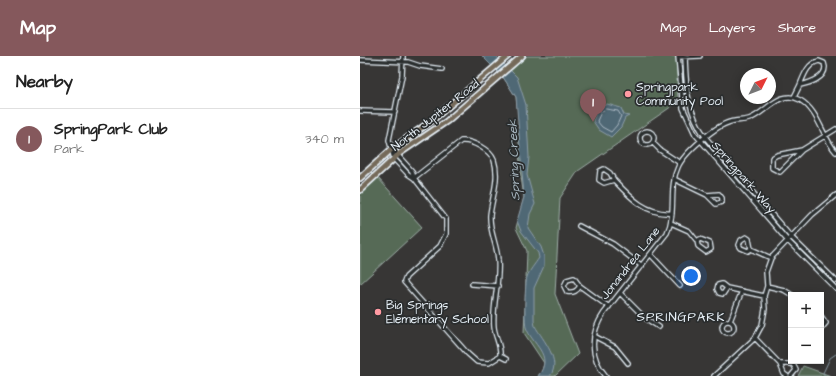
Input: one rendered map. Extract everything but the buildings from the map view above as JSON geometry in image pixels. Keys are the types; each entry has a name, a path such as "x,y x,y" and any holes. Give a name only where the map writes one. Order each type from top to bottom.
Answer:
{"main road":[{"name":"North Jupiter Road","path":"360,178 392,149 430,122 508,56"},
{"name":"North Jupiter Road","path":"360,190 396,157 447,121 520,57"}],"street":[{"path":"403,56 395,112 389,135 392,149 408,174 414,178 441,210 446,219 447,228 444,241 406,277 404,282 477,362 489,363 500,356 501,349 494,328 498,286 498,260 490,226 496,179 495,165 492,157 485,150 469,142 462,141 414,178"},
{"name":"Springpark Way","path":"685,56 689,104 696,123 706,138 791,237 836,281"},
{"path":"678,57 700,56"},
{"name":"Springpark Way","path":"678,57 683,108 690,126 700,142 786,240 836,289"},
{"path":"360,60 403,62 442,69"},
{"path":"800,84 812,83 823,74 826,70 824,63 815,62 811,65 804,73 794,97 812,110 836,152"},
{"name":"Jonandrea Lane","path":"604,375 595,357 594,336 598,323 664,238 671,223 674,179 680,162 700,142 730,122 749,119 780,99 794,97"},
{"path":"360,111 395,112"},
{"path":"802,150 777,155 772,158 772,168 780,172 802,150 836,129"},
{"path":"646,131 653,133 654,136 652,143 650,145 643,144 641,141 641,134 646,131"},
{"path":"652,143 660,150 680,162"},
{"path":"614,180 604,183 599,180 598,175 600,171 604,169 610,173 614,180 638,204 653,211 672,213"},
{"path":"674,179 707,195"},
{"path":"714,376 755,338 762,325 764,317 764,296 767,286 766,272 771,258 786,240 836,195"},
{"path":"671,223 689,231 697,241"},
{"path":"579,226 613,244 642,266"},
{"path":"751,249 771,258"},
{"path":"651,254 680,286"},
{"path":"580,286 578,290 571,293 567,292 564,286 567,280 574,278 580,286 609,307"},
{"path":"472,284 498,286"},
{"path":"767,286 784,290 788,292"},
{"path":"727,288 764,296"},
{"path":"730,321 742,291"},
{"path":"620,293 645,318 659,327"},
{"path":"594,336 615,347 628,363"},
{"path":"755,338 780,364 784,374 788,376"},
{"path":"500,356 506,359"},
{"path":"780,364 793,364 796,370 791,376"}],"green space":[{"path":"527,56 676,56 678,102 578,171 560,198 555,294 578,354 555,376 538,376 542,371 544,363 524,333 527,251 516,228 524,197 520,170 518,114 516,97 503,77"},
{"path":"378,178 422,227 360,284 360,194"},
{"path":"803,366 831,376 798,376"}],"water":[{"path":"482,56 496,56 517,77 526,105 529,157 527,175 535,204 530,214 528,228 541,247 544,256 544,266 534,288 534,321 535,326 553,357 554,364 550,376 538,376 543,369 543,356 529,333 525,323 526,281 539,258 538,253 521,231 517,221 524,197 516,97 503,77"},
{"path":"607,104 621,108 624,115 629,116 625,118 621,127 611,137 599,130 593,121 598,109"}],"waterway":[{"path":"825,376 823,373 830,358 836,354"}],"place":[{"name":"Springpark Community Pool","path":"628,94"},
{"name":"SpringPark Club","path":"593,122"},
{"name":"Big Springs Elementary School","path":"378,312"}],"district":[{"name":"SPRINGPARK","path":"681,316"}],"water label":[{"name":"Spring Creek","path":"513,160"}]}
